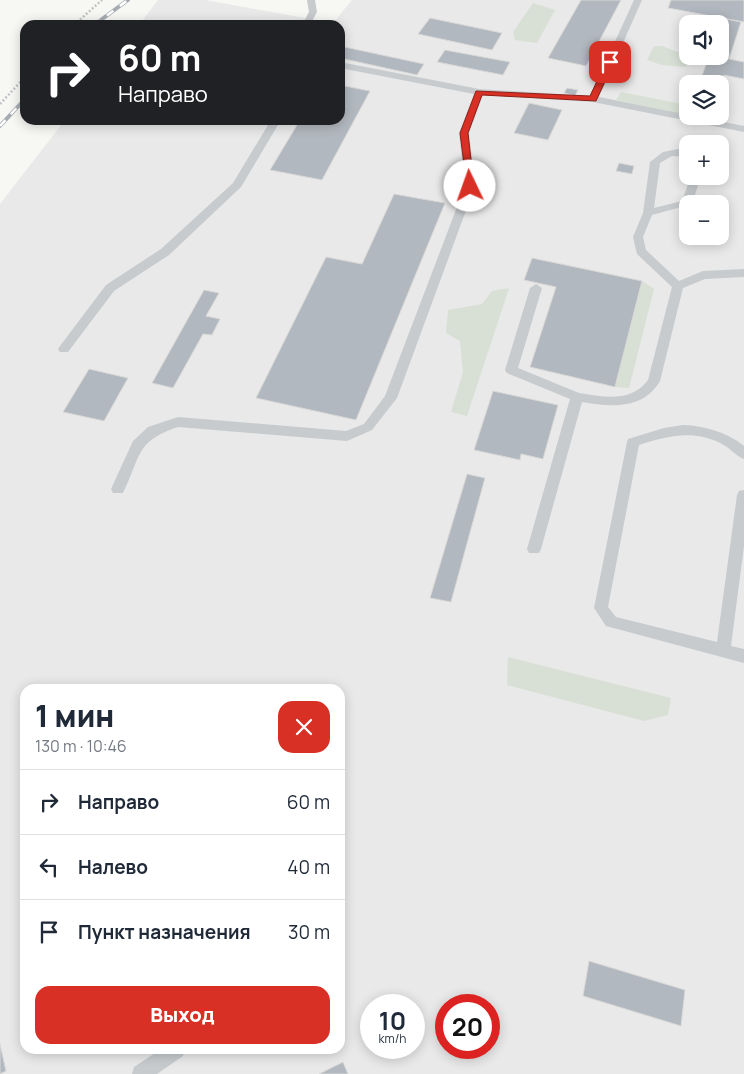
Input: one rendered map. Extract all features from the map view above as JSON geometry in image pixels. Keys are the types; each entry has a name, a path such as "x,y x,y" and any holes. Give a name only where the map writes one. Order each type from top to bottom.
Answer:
{"lane":[{"path":"309,20 313,12 312,0"},
{"path":"593,99 638,0"},
{"path":"345,65 479,92 593,99 744,129"},
{"path":"118,489 138,444 152,430 178,422 347,436 368,427 391,398 470,186 464,133 479,92"},
{"path":"64,349 110,288 165,252 237,185 273,125"},
{"path":"678,286 641,251 638,238 648,213 655,162 665,154 679,152"},
{"path":"648,213 687,203 693,185"},
{"path":"678,286 703,275 744,273"},
{"path":"536,288 510,370 577,397 610,402 640,398 649,390 654,381 678,286"},
{"path":"534,549 577,397"},
{"path":"744,454 735,443 711,435 682,430 633,442 601,608 611,622 744,656"},
{"path":"723,650 744,495"},
{"path":"141,1074 169,1054"}],"path":[{"path":"80,20 102,0"},
{"path":"0,104 20,82"}],"shaded area":[{"path":"158,0 205,0 316,20 143,20"},
{"path":"352,0 744,0 744,1074 0,1074 0,204 61,125 345,125 345,20 335,20"},
{"path":"533,3 555,10 537,43 515,40 513,32"},
{"path":"654,46 662,46 679,53 679,65 687,65 685,67 662,65 647,60"},
{"path":"621,92 679,103 679,113 616,100"},
{"path":"642,281 654,289 629,388 615,387"},
{"path":"509,288 467,416 451,412 463,372 460,341 446,333 448,310 482,304 492,291"},
{"path":"508,657 671,698 668,715 644,721 507,685"}],"building":[{"path":"581,0 621,0 586,66 548,58"},
{"path":"671,0 744,0 744,22 729,19 729,15 706,15 668,8"},
{"path":"430,18 502,33 492,50 418,34"},
{"path":"729,19 741,22 729,59"},
{"path":"345,47 424,64 417,75 345,59"},
{"path":"445,50 510,62 503,75 437,62"},
{"path":"729,59 744,62 744,79 729,75 702,75 706,65 729,65"},
{"path":"345,86 370,91 322,180 270,170 297,125 345,125"},
{"path":"567,88 578,90 575,96 564,93"},
{"path":"529,103 562,110 548,140 514,133"},
{"path":"619,163 634,166 632,174 616,171"},
{"path":"394,194 445,203 356,420 256,398 326,257 362,264"},
{"path":"532,258 642,281 615,387 530,367 556,287 524,280"},
{"path":"204,290 219,293 206,316 220,319 212,335 203,334 173,388 152,383"},
{"path":"89,369 128,378 104,421 63,412"},
{"path":"493,391 558,405 543,459 521,454 520,460 474,450"},
{"path":"467,474 485,478 451,602 430,598"},
{"path":"589,961 685,990 681,1026 583,996"},
{"path":"0,1044 6,1071 0,1074"},
{"path":"343,1062 348,1074 319,1074"}],"railway":[{"path":"101,20 128,0"},
{"path":"0,126 20,104"}],"route":[{"path":"470,186 464,133 479,92 593,99 610,62"}]}
